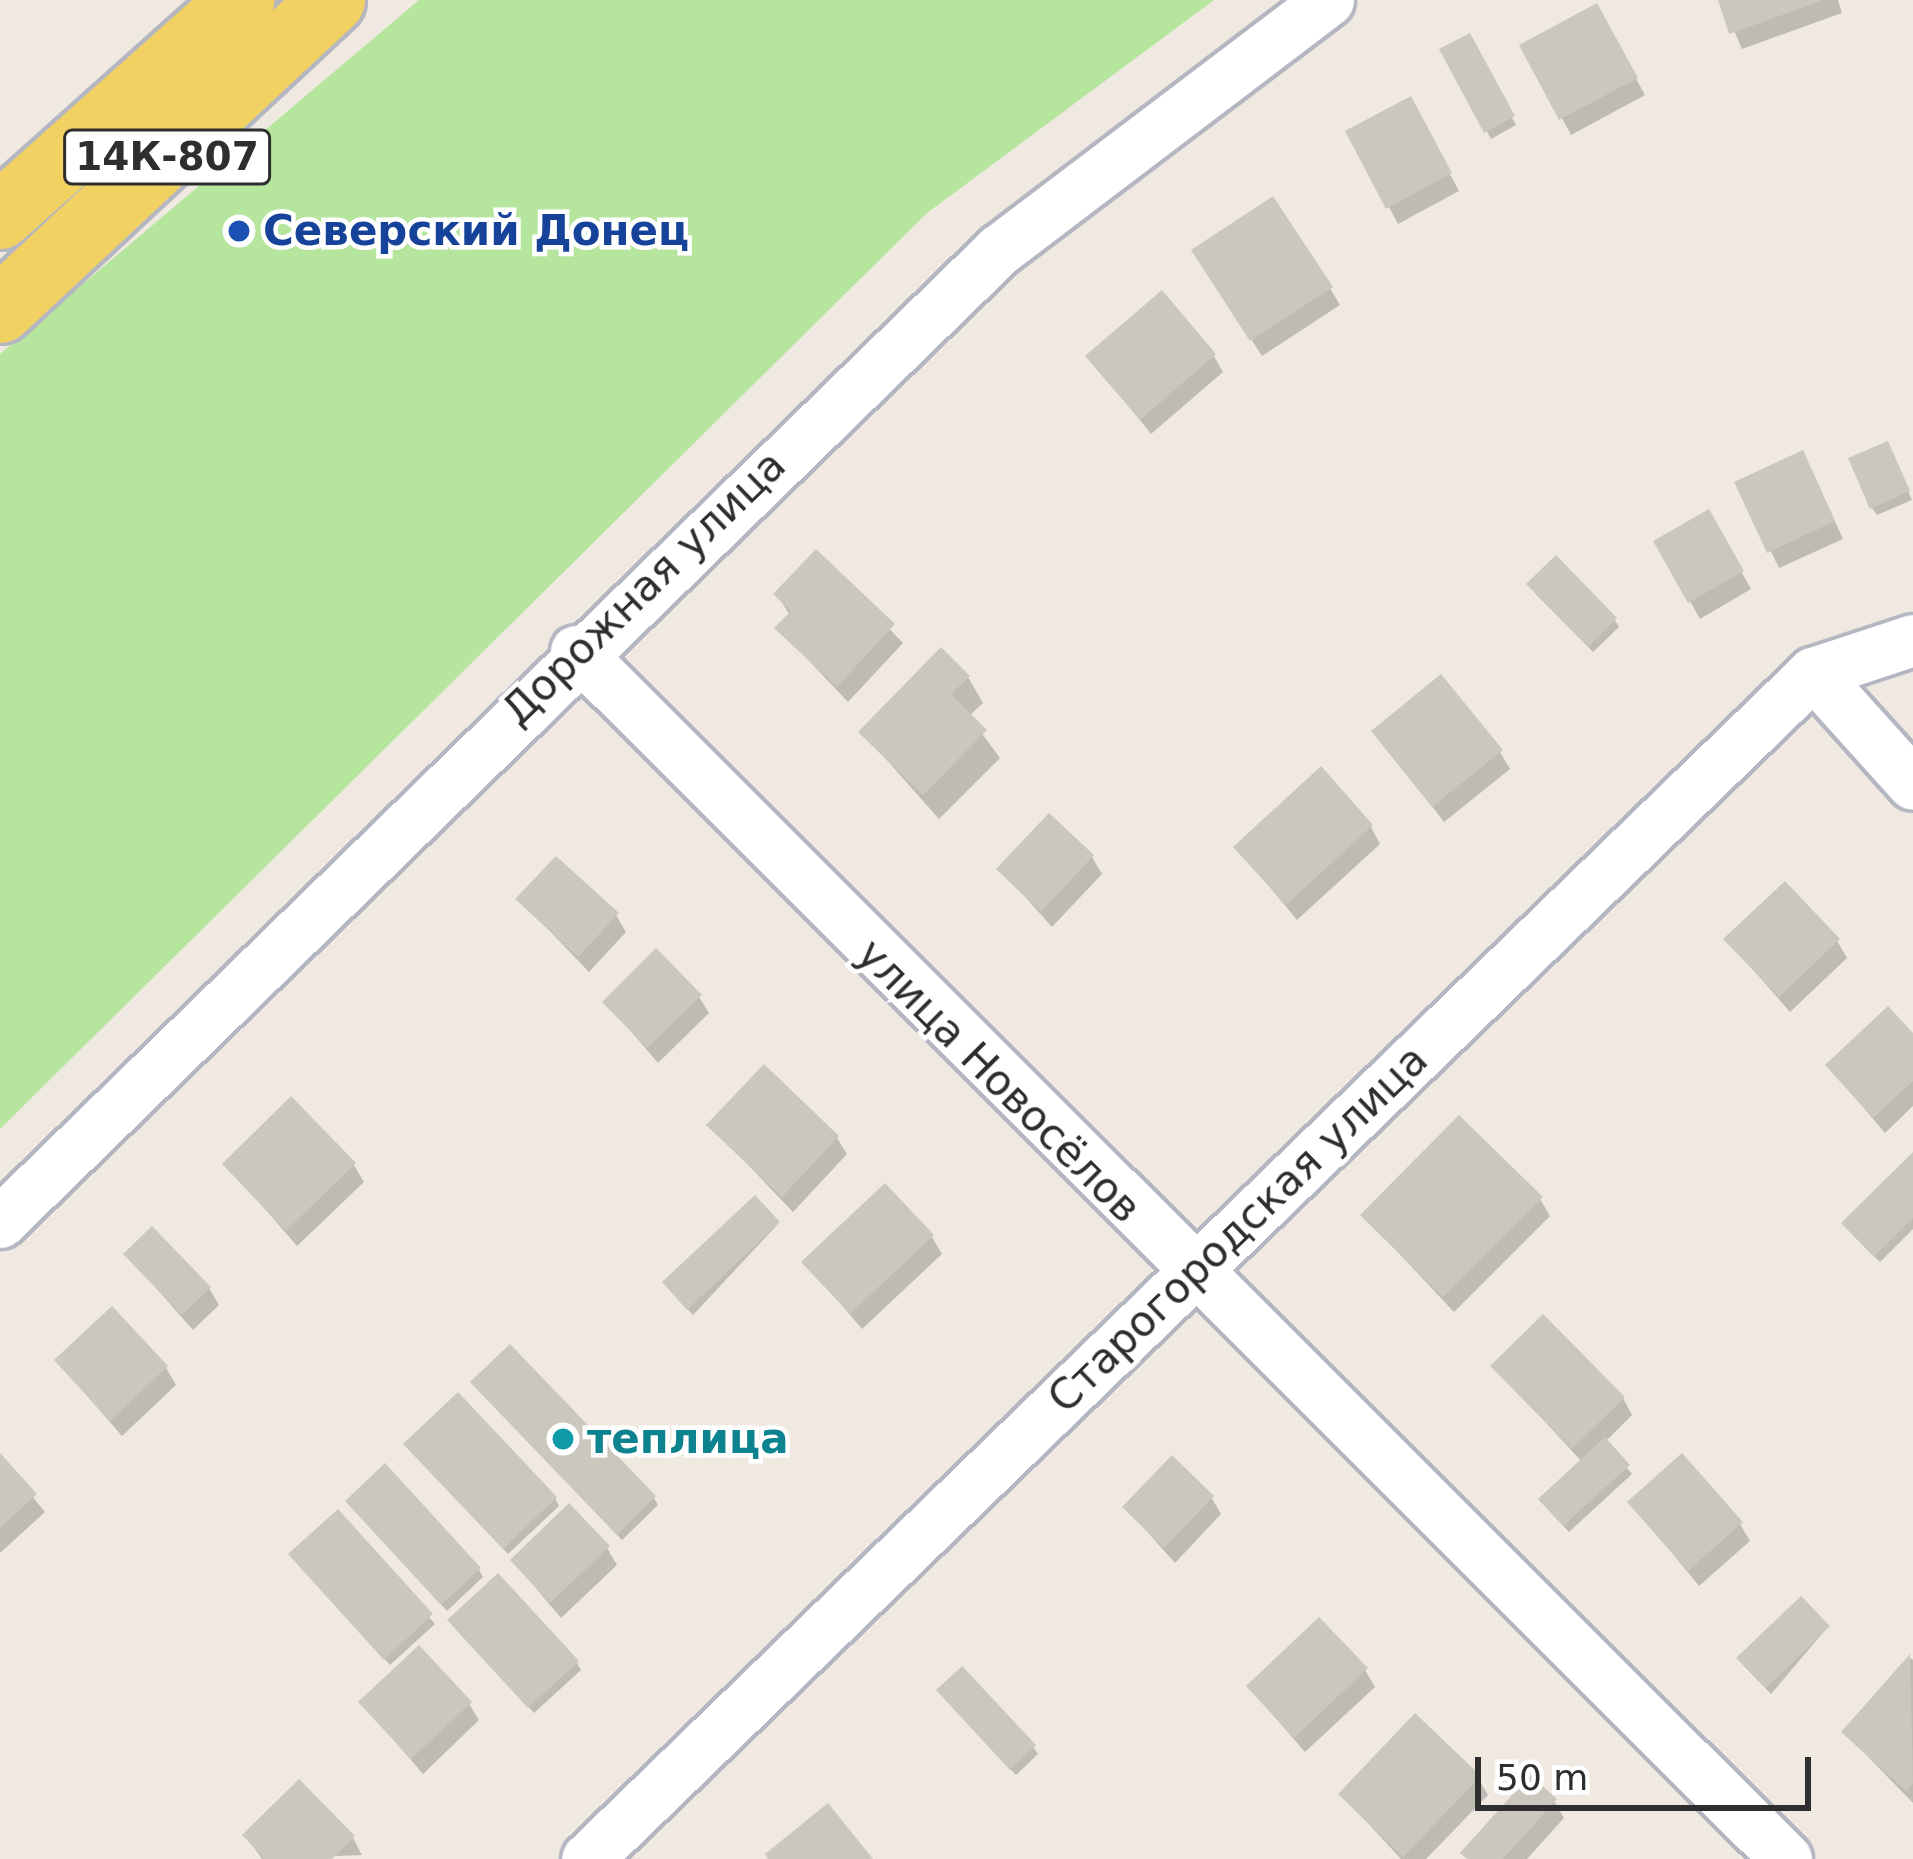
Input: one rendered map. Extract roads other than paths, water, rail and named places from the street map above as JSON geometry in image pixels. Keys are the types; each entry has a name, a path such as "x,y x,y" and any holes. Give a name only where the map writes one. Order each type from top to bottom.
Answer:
{"main road":[{"name":"14К-807","path":"0,216 242,0"},
{"name":"14К-807","path":"0,310 332,0"}],"street":[{"name":"Дорожная улица","path":"0,1222 576,651 999,250 1328,0"},
{"name":"Старогородская улица","path":"587,1859 1813,674 1913,640"},
{"name":"улица Новосёлов","path":"576,651 1190,1275 1786,1859"},
{"path":"1813,674 1913,784"}],"place":[{"name":"Северский Донец","path":"239,231"},
{"name":"теплица","path":"563,1439"}]}
